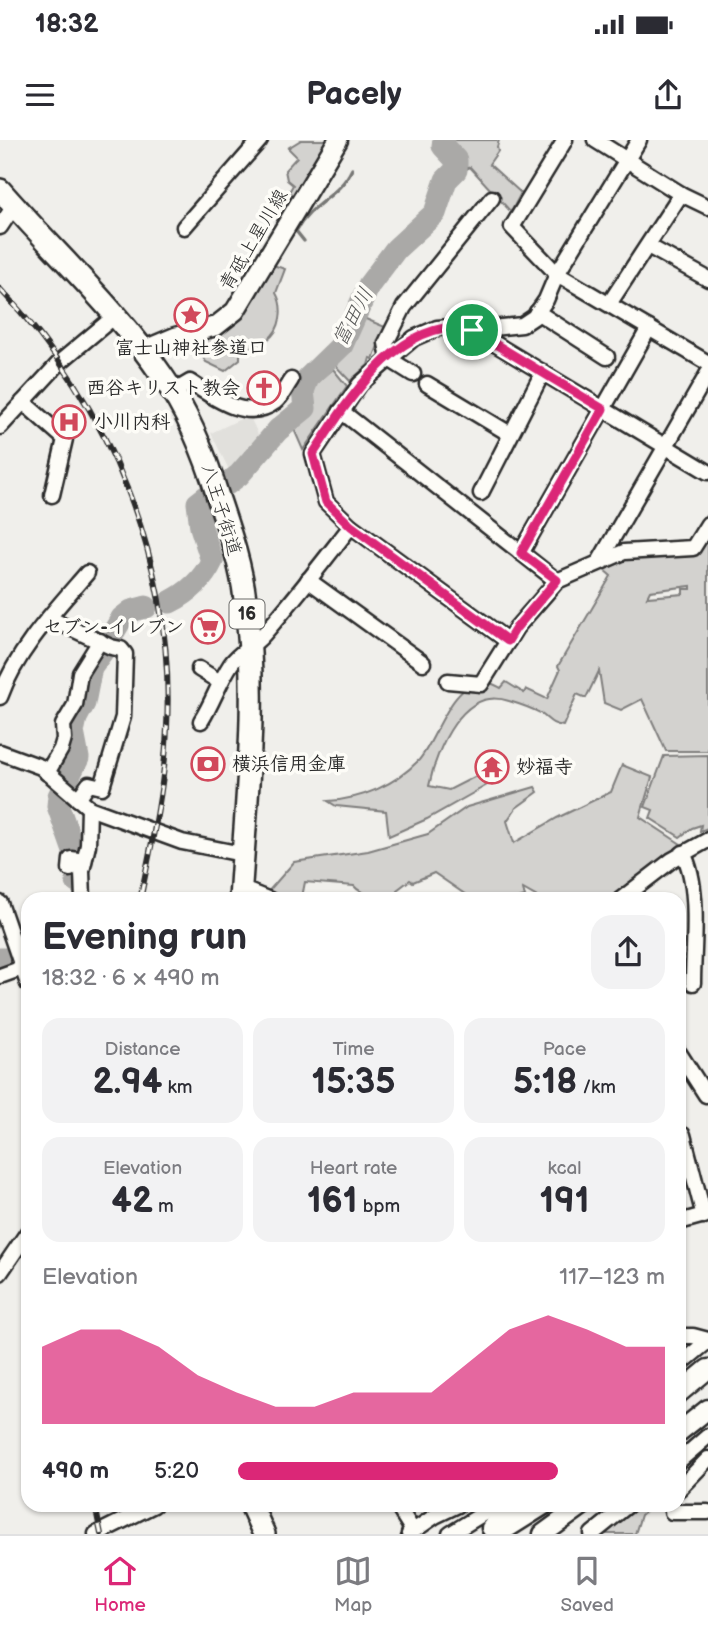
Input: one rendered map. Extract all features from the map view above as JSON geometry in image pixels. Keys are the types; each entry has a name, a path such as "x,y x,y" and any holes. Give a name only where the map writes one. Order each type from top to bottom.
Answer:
{"highway":[{"name":"八王子街道","path":"0,190 144,350 193,426 212,474 234,545 245,596 251,647 251,696 240,892"},
{"path":"239,1512 248,1534"},
{"path":"254,1512 264,1534"}],"main road":[{"name":"青砥上星川線","path":"144,350 193,325 216,326 227,319 243,301 338,140"},
{"path":"686,1387 708,1369"},
{"path":"686,1426 708,1409"},
{"path":"487,1534 507,1512"},
{"path":"498,1534 533,1512"},
{"path":"543,1534 573,1512"}],"street":[{"path":"184,227 240,156 260,140"},
{"path":"565,140 512,228 557,274 708,363"},
{"path":"595,140 681,194 708,207"},
{"path":"508,641 351,526 326,502 313,454 360,384 424,332 452,327 472,330 522,326 537,312 547,300 557,274 639,140"},
{"path":"609,304 681,194"},
{"path":"388,359 386,343 404,307 492,198"},
{"path":"0,227 14,206"},
{"path":"648,246 708,279"},
{"path":"537,312 607,357"},
{"path":"0,427 65,357 115,316"},
{"path":"521,553 649,328"},
{"path":"472,330 708,472"},
{"path":"388,359 413,374"},
{"path":"481,493 544,372"},
{"path":"599,562 708,373"},
{"path":"173,392 190,382 229,405 257,409 274,403 291,380"},
{"path":"427,384 510,434"},
{"path":"23,402 65,439 52,495"},
{"path":"341,411 557,580"},
{"path":"449,681 481,684 516,628 557,580 624,552 693,548 708,524"},
{"path":"201,721 216,696 220,682 239,653 251,647 284,612 351,526"},
{"path":"0,696 9,676 49,618 87,573"},
{"path":"308,580 423,663"},
{"path":"49,618 121,649 125,654 123,717 102,787 89,784 74,796"},
{"path":"47,773 61,749 64,739 63,725 75,705 80,673 105,643"},
{"path":"199,669 220,682"},
{"path":"0,752 41,767 74,796 182,842 243,854"},
{"path":"74,796 88,845 77,862 82,892"},
{"path":"631,892 683,853 708,840"},
{"path":"683,853 688,862 693,888 693,983"},
{"path":"0,903 21,959"},
{"path":"0,976 21,968"},
{"path":"686,1065 705,1096"},
{"path":"686,1148 706,1215 686,1220"},
{"path":"0,1273 21,1242"},
{"path":"686,1337 708,1341"},
{"path":"686,1359 708,1341"},
{"path":"686,1455 708,1436"},
{"path":"686,1482 708,1459"},
{"path":"96,1534 129,1512"},
{"path":"400,1512 411,1533 443,1512"},
{"path":"450,1534 486,1512"},
{"path":"592,1534 619,1512"},
{"path":"686,1512 708,1512"}],"shaded area":[{"path":"301,140 331,140 295,197 289,192 293,185 287,180 285,170 297,157 288,148"},
{"path":"447,140 499,140 498,151 489,164 521,193 511,212 470,167 459,173"},
{"path":"273,265 285,269 276,293 281,311 279,324 272,336 240,352 240,359 225,371 206,362 193,342 220,330"},
{"path":"361,317 385,327 373,359 370,358 368,365 350,381 333,363 315,378 310,377 346,345"},
{"path":"333,369 347,386 303,450 293,427 300,423 312,406 311,383 317,383"},
{"path":"249,415 258,434 262,433 265,440 237,470 230,472 211,433"},
{"path":"708,531 708,751 666,751 642,699 621,710 604,703 599,671 586,698 577,694 563,726 553,723 533,709 509,701 493,699 478,702 465,711 445,739 429,786 449,790 490,769 489,784 427,819 389,836 386,811 336,806 328,801 365,794 410,769 426,750 454,700 474,684 488,682 501,688 506,682 524,693 526,689 547,699 560,670 558,666 611,576 603,569 624,555 693,552","holes":["691,586 691,589 683,589 683,594 647,597 650,591"]},
{"path":"708,755 708,828 700,831 701,825 680,837 650,818 653,810 645,807 664,756"},
{"path":"622,765 652,777 640,817 684,846 623,892 528,892 523,889 524,892 462,892 434,873 413,882 410,880 397,892 363,892 354,886 305,882 303,892 268,892 294,862 368,851 428,834 467,807 535,787 538,792 516,808 507,821 514,843 557,818 611,792"},
{"path":"625,1512 645,1512 635,1534 596,1534"}],"waterway":[{"name":"富田川","path":"227,484 239,475 278,430 305,408 303,391 308,378 342,345 369,285 396,249 435,213 446,180 456,170 456,160 443,146 444,140"},
{"path":"304,241 296,231 302,221 347,179 352,169"},
{"name":"富田川","path":"170,602 194,585 212,561 201,527 198,503 207,496"},
{"name":"富田川","path":"77,882 77,860 58,806 59,796 78,758 73,732 76,718 84,703 91,667 122,618 131,611 146,607"},
{"name":"富田川","path":"0,959 7,959"}],"railway":[{"path":"0,289 39,335 74,384 104,436 128,491 147,548 160,607 167,666 167,727 161,792 142,892"},
{"path":"96,1512 101,1534"}],"place":[{"name":"富士山神社参道口","path":"191,315"},
{"name":"西谷キリスト教会","path":"264,388"},
{"name":"小川内科","path":"69,422"},
{"name":"セブン-イレブン","path":"208,627"},
{"name":"横浜信用金庫","path":"208,764"},
{"name":"妙福寺","path":"492,767"}],"route":[{"path":"437,328 472,330 603,409 521,553 557,580 508,641 351,526 326,502 313,454 360,384 414,338 437,328"}]}
